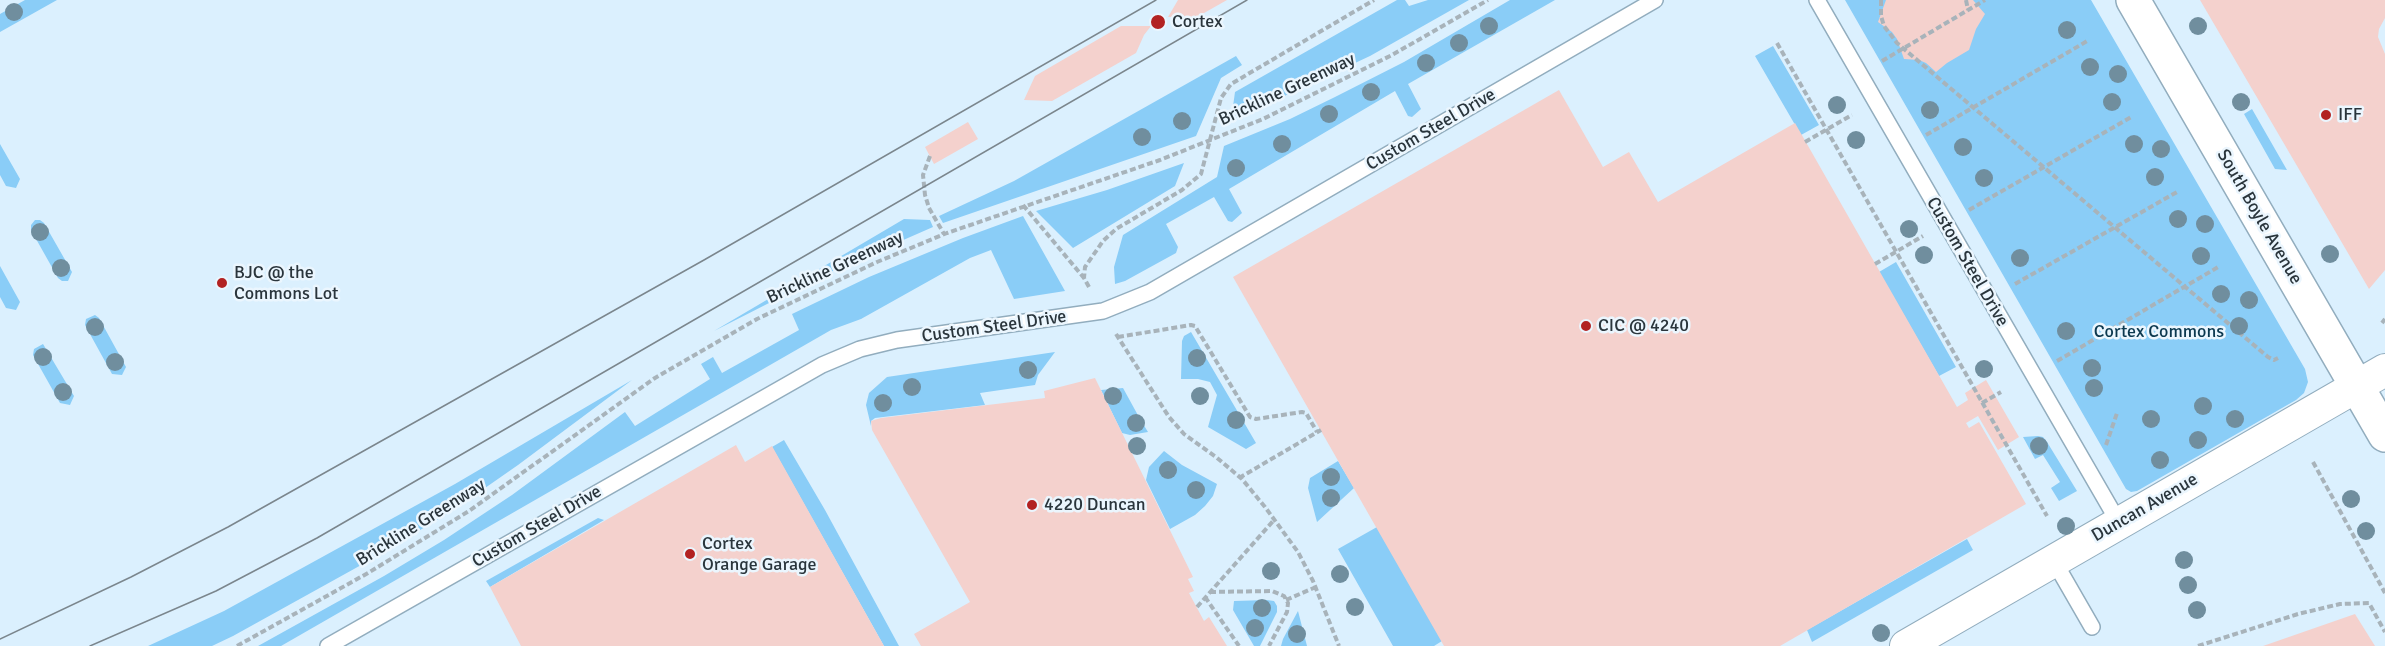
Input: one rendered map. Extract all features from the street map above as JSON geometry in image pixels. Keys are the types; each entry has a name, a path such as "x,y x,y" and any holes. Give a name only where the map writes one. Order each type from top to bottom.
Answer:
{"street":[{"name":"South Boyle Avenue","path":"2133,0 2385,435"},
{"name":"Duncan Avenue","path":"1906,646 2385,370"}],"lane":[{"name":"Custom Steel Drive","path":"328,646 822,365 860,349 897,340 1103,311 1150,292 1655,0"},
{"name":"Custom Steel Drive","path":"1817,0 2119,523"},
{"path":"2054,561 2092,627"}],"path":[{"path":"1084,278 1085,267 1102,241 1116,229 1182,190 1201,174 1221,98 1231,84 1374,0"},
{"name":"Brickline Greenway","path":"237,646 368,573 469,511 655,378 711,345 813,292 945,234 1210,141 1263,119 1392,55 1488,0"},
{"path":"1881,0 1881,16 1884,26 1903,49 2268,357 2274,360 2278,358"},
{"path":"1966,0 1968,10"},
{"path":"1881,62 1985,0"},
{"path":"1929,134 2089,40"},
{"path":"1777,43 2047,516"},
{"path":"1805,142 1858,112"},
{"path":"1966,211 2133,116"},
{"path":"930,156 923,175 925,195 929,208 945,234"},
{"path":"2015,284 2177,192"},
{"path":"1023,205 1090,287"},
{"path":"1875,264 1929,233"},
{"path":"2052,363 2220,266"},
{"path":"1118,337 1195,326 1250,417 1256,419 1306,413 1319,431 1239,478"},
{"path":"1114,330 1169,417 1191,440 1216,457 1239,478 1298,552 1316,587 1339,646"},
{"path":"1982,403 2001,392"},
{"path":"2106,445 2117,413"},
{"path":"2313,462 2385,593"},
{"path":"1197,607 1274,520"},
{"path":"1286,600 1316,587"},
{"path":"1210,592 1272,591 1284,596 1287,612 1269,646"},
{"path":"1205,597 1239,646"},
{"path":"2198,646 2298,614 2340,604 2369,603 2385,632"}],"shaded area":[{"path":"0,0 2385,0 2385,646 0,646"}],"green space":[{"path":"25,0 57,0 0,32 0,14"},
{"path":"1397,0 1405,0 1409,6 1428,0 1469,0 1370,56 1231,121 1235,92"},
{"path":"1510,0 1555,0 1408,84 1421,109 1412,117 1408,116 1395,91 1229,189 1242,213 1232,222 1228,221 1214,197 1166,224 1178,247 1176,253 1125,281 1115,284 1114,267 1123,235 1217,177 1224,146 1290,119 1404,62"},
{"name":"Cortex Commons","path":"1845,0 2091,0 2305,369 2308,382 2304,393 2296,400 2137,491 2131,492 2126,489"},
{"path":"1773,46 1819,125 1801,135 1755,56"},
{"path":"1236,56 1242,65 1221,78 1196,136 943,223 939,216 1014,181"},
{"path":"2252,109 2287,170 2275,169 2244,114"},
{"path":"0,144 20,179 16,188 6,186 0,175"},
{"path":"1184,163 1175,186 1073,248 1036,211 1107,190"},
{"path":"1023,216 1065,291 1014,299 991,250 970,258 861,319 831,330 281,646 258,646 444,540 512,495 625,412 635,426 710,379 701,364 713,357 722,373 799,330 792,314 869,277"},
{"path":"904,219 930,220 933,227 828,273 714,331"},
{"path":"35,220 44,223 72,272 68,281 58,278 31,230 31,225"},
{"path":"1896,262 1956,367 1939,376 1879,272"},
{"path":"0,266 20,302 16,310 6,308 0,297"},
{"path":"95,315 99,318 126,367 122,375 112,374 85,325 86,319"},
{"path":"1191,332 1256,443 1246,449 1208,427 1217,395 1210,382 1181,379 1182,341 1184,336"},
{"path":"43,344 74,396 70,405 60,403 33,355 34,349"},
{"path":"1055,352 1038,375 1035,385 980,393 985,405 875,418 871,421 871,426 866,405 869,393 887,377"},
{"path":"632,380 452,511 363,564 233,636 212,646 148,646 224,611 455,484"},
{"path":"1123,388 1148,432 1130,435 1122,433 1101,390"},
{"path":"2023,437 2043,437 2047,442 2077,491 2059,501 2051,488 2060,482 2043,455 2035,459"},
{"path":"784,440 899,646 884,646 772,447"},
{"path":"1164,451 1182,465 1217,484 1213,496 1205,506 1195,515 1170,529 1146,480 1149,467"},
{"path":"1338,461 1354,488 1317,522 1308,488 1310,478"},
{"path":"598,518 604,520 490,587 486,581"},
{"path":"1377,527 1442,641 1434,646 1393,646 1338,549"},
{"path":"1967,539 1973,550 1812,642 1807,630"},
{"path":"1234,601 1274,601 1277,612 1260,646 1254,646 1233,610"},
{"path":"1298,611 1307,646 1281,646 1283,639"}],"building":[{"path":"1178,0 1227,0 1197,17 1168,17"},
{"path":"1886,0 1973,0 1985,14 1976,29 1969,50 1936,72 1919,60 1904,59 1897,39 1892,32 1878,22"},
{"name":"IFF","path":"2200,0 2385,0 2385,18 2379,29 2378,37 2385,54 2385,270 2369,289"},
{"path":"1121,26 1151,26 1136,53 1052,101 1024,100 1035,76"},
{"name":"CIC @ 4240","path":"1559,90 1603,167 1629,152 1658,202 1795,123 1957,407 1968,400 1965,393 1986,380 2019,437 1998,450 1978,416 1966,423 1969,428 1979,422 2026,504 1780,646 1444,646 1233,277"},
{"path":"968,122 978,139 934,164 925,147"},
{"name":"4220 Duncan","path":"1095,378 1193,577 1188,579 1194,591 1189,593 1204,621 1209,617 1227,646 921,646 914,634 970,602 872,430 871,421 1045,398 1044,391"},
{"name":"Cortex Orange Garage","path":"736,445 745,462 772,446 884,646 521,646 490,587"},
{"path":"2355,614 2375,646 2263,646"}],"tram line":[{"path":"0,639 131,577 228,527 704,260 1156,0"},
{"path":"90,646 216,591 317,538 1247,0"}],"place":[{"name":"Cortex","path":"1158,22"},
{"name":"IFF","path":"2326,115"},
{"name":"BJC @ the Commons Lot","path":"222,283"},
{"name":"CIC @ 4240","path":"1586,326"},
{"name":"4220 Duncan","path":"1032,505"},
{"name":"Cortex Orange Garage","path":"690,554"}]}
